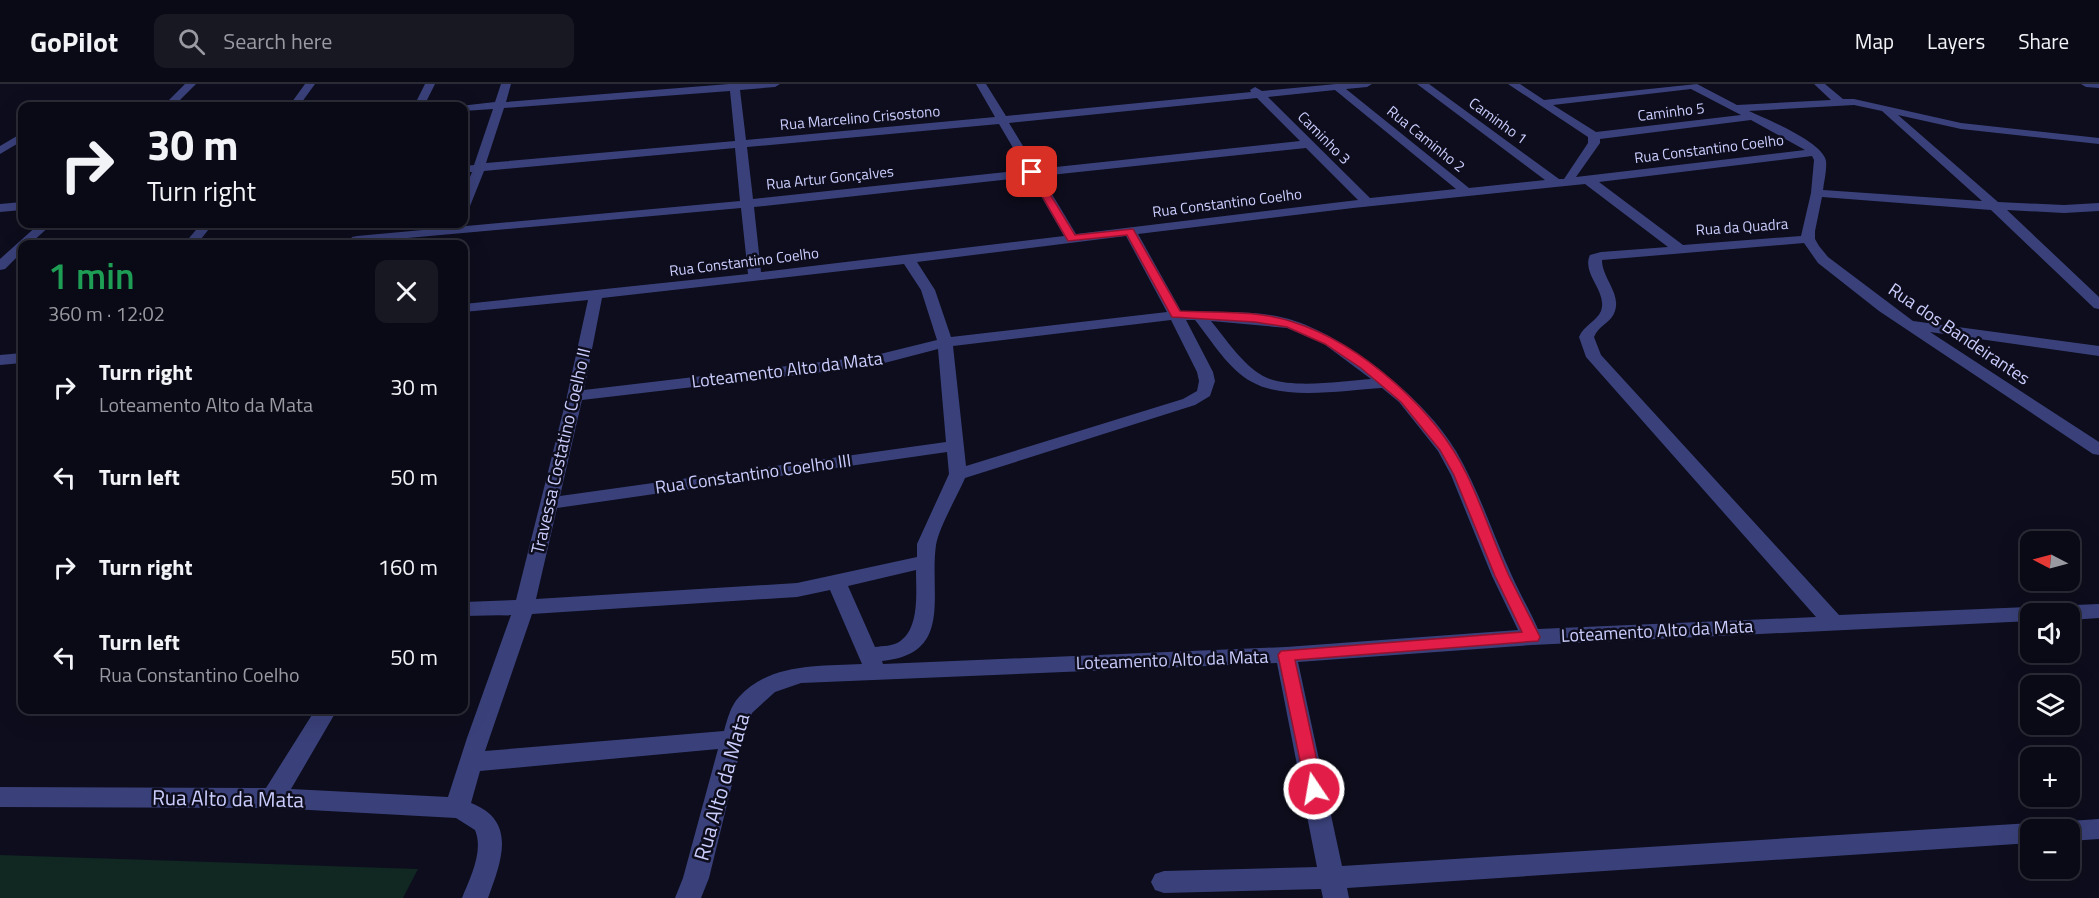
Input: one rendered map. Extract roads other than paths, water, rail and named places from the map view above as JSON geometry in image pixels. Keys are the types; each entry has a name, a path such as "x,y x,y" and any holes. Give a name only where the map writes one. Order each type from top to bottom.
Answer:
{"street":[{"path":"172,102 191,84"},
{"path":"297,102 310,84"},
{"path":"422,102 430,84"},
{"path":"468,197 506,84"},
{"path":"468,108 775,84"},
{"path":"981,84 1072,238"},
{"name":"Caminho 3","path":"1249,84 1368,203"},
{"name":"Rua Marcelino Crisostono","path":"468,169 739,145 1366,84"},
{"name":"Caminho 1","path":"1422,84 1562,182"},
{"path":"1513,84 1594,136 1594,143 1562,182"},
{"path":"1819,84 1840,102"},
{"path":"2086,84 2099,85"},
{"path":"1542,103 1691,85 1803,143 1815,152 1820,164 1808,239"},
{"path":"734,86 745,204 755,277"},
{"name":"Rua Caminho 2","path":"1337,87 1467,192"},
{"path":"1735,109 1840,102 1882,107 1962,126 2099,141"},
{"path":"1882,107 1995,206 2099,305"},
{"name":"Caminho 5","path":"1594,136 1751,117"},
{"path":"0,150 18,139"},
{"name":"Rua Artur Gonçalves","path":"377,240 745,204 1307,144"},
{"name":"Rua Constantino Coelho","path":"468,308 755,277 1815,152"},
{"name":"Rua da Quadra","path":"1588,180 1678,248"},
{"path":"1817,193 1995,206 2064,209 2099,207"},
{"path":"0,208 18,206"},
{"path":"28,240 42,228"},
{"path":"193,240 204,228"},
{"path":"958,474 1198,398 1207,387 1205,372 1130,231"},
{"name":"Rua da Quadra","path":"1808,239 1608,254 1595,258 1594,262 1609,300 1609,309 1604,317 1588,330 1585,337 1587,346 1594,357 1834,623"},
{"name":"Rua dos Bandeirantes","path":"1808,239 1818,254 1839,274 1909,324 2099,450"},
{"path":"0,266 18,250"},
{"path":"837,583 873,663 908,647 916,640 924,621 927,544 958,474 945,342 928,290 908,259"},
{"name":"Travessa Costatino Coelho II","path":"457,808 524,608 575,396 596,295"},
{"name":"Loteamento Alto da Mata","path":"575,396 873,361 945,342 1176,315 1272,321 1304,329 1329,341 1405,399 1446,449 1460,475 1502,576 1532,637"},
{"path":"1198,315 1248,370 1265,383 1284,386 1386,383"},
{"path":"1909,324 2099,351"},
{"path":"0,360 18,358"},
{"name":"Rua Constantino Coelho III","path":"549,502 956,446"},
{"path":"468,609 524,608 762,594 837,583 925,562"},
{"path":"2080,612 2099,611"},
{"name":"Loteamento Alto da Mata","path":"873,663 1286,655 1532,637 2020,615"},
{"path":"1286,655 1334,888"},
{"name":"Rua Alto da Mata","path":"688,898 696,878 732,739 746,704 767,686 800,675 873,663"},
{"path":"273,798 324,714"},
{"path":"471,762 732,739"},
{"name":"Rua Alto da Mata","path":"0,797 273,798 457,808"},
{"path":"457,808 472,812 483,820 490,834 491,850 476,898"},
{"path":"2080,830 2099,829"},
{"path":"1164,882 1334,888 2020,834"}]}
